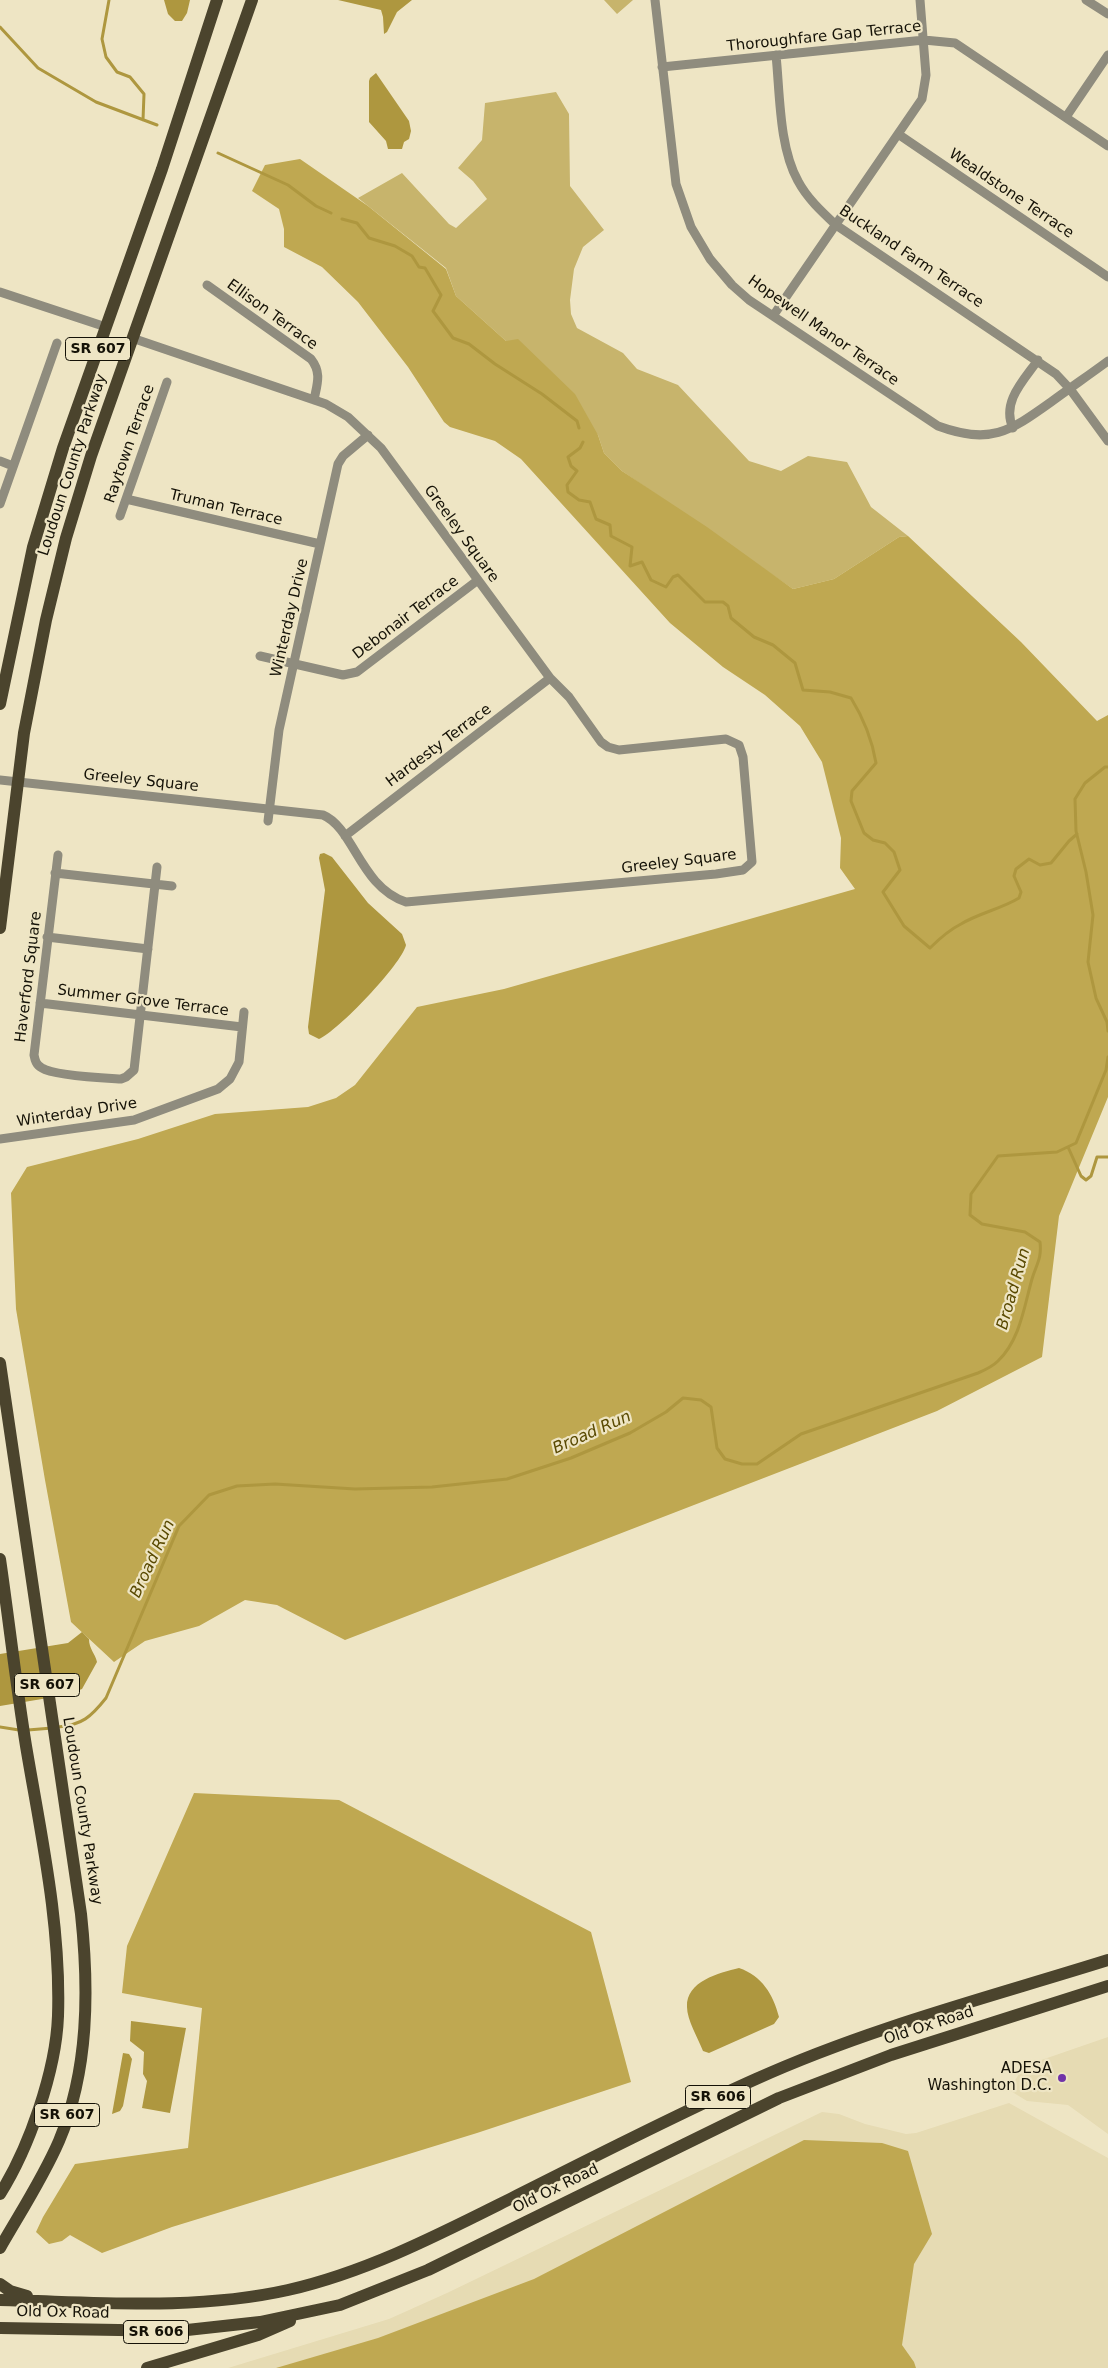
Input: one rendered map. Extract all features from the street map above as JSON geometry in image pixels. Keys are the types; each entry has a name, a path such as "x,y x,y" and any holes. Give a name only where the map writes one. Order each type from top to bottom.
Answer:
{"main road":[{"name":"Loudoun County Parkway","path":"0,704 33,546 63,448 162,168 217,0"},
{"name":"Loudoun County Parkway","path":"0,928 17,782 30,700 54,581 91,456 252,0"},
{"name":"Loudoun County Parkway","path":"0,1364 84,1938 87,1994 77,2080 59,2140 0,2248"},
{"name":"SR 607","path":"0,1559 26,1743 47,1865 57,1962 58,2018 48,2076 37,2113 20,2154 0,2194"},
{"name":"Old Ox Road","path":"0,2300 143,2304 214,2301 276,2292 345,2274 393,2255 713,2099 814,2055 859,2038 1108,1960"},
{"name":"Old Ox Road","path":"0,2328 178,2331 260,2322 340,2305 428,2270 779,2098 842,2072 1108,1986"},
{"path":"0,2284 10,2291 49,2300"},
{"path":"148,2368 258,2335 311,2312"}],"street":[{"name":"Hopewell Manor Terrace","path":"655,0 676,184 691,227 710,259 732,285 749,300 938,426 974,435 985,435 1013,428 1108,361"},
{"path":"773,316 922,99 926,75 920,0"},
{"path":"1086,0 1108,14"},
{"name":"Thoroughfare Gap Terrace","path":"662,66 924,40 955,43 1108,146"},
{"name":"Buckland Farm Terrace","path":"776,55 787,150 791,166 798,181 814,204 836,224 1056,374 1070,388 1108,441"},
{"path":"1066,117 1108,55"},
{"name":"Wealdstone Terrace","path":"898,134 1108,277"},
{"name":"Ellison Terrace","path":"207,285 312,359 318,367 319,376 314,400"},
{"path":"0,292 106,327"},
{"name":"Greeley Square","path":"0,780 323,815 336,823 363,867 372,878 397,899 406,902 716,874 743,870 749,866 752,857 743,757 739,745 726,739 619,750 608,747 601,742 568,697 550,678 381,448 368,435 338,410 314,400 132,338"},
{"path":"0,504 57,343"},
{"path":"1013,428 1008,413 1011,400 1038,360"},
{"name":"Raytown Terrace","path":"120,516 167,382"},
{"name":"Winterday Drive","path":"268,821 279,730 338,464 343,456 368,435"},
{"path":"0,461 13,466"},
{"name":"Truman Terrace","path":"126,499 320,544"},
{"name":"Debonair Terrace","path":"260,656 343,674 357,672 478,580"},
{"name":"Hardesty Terrace","path":"345,836 550,678"},
{"name":"Haverford Square","path":"58,855 34,1055 35,1061 46,1070 62,1073 110,1078 126,1077 135,1065 157,867"},
{"path":"55,873 172,886"},
{"path":"47,937 148,949"},
{"name":"Summer Grove Terrace","path":"40,1003 242,1027"},
{"name":"Winterday Drive","path":"0,1139 134,1120 218,1090 230,1079 239,1062 244,1012"}],"shaded area":[{"path":"164,0 190,0 187,13 182,21 175,21 168,14"},
{"path":"338,0 412,0 397,12 387,32 384,34 381,10"},
{"path":"604,0 633,0 617,14"},
{"path":"376,73 409,121 411,131 409,139 404,142 402,149 388,149 386,141 369,122 369,81"},
{"path":"556,92 569,114 570,186 604,230 583,247 574,269 570,300 571,314 577,328 623,353 637,369 678,385 749,461 781,471 808,456 847,462 871,507 908,536 899,537 834,579 793,589 622,471 604,453 598,435 506,341 456,296 446,268 358,198 402,173 449,224 456,228 487,199 473,181 458,168 482,140 485,103"},
{"path":"300,159 368,206 446,269 456,296 506,341 518,339 575,394 598,435 604,453 622,471 707,527 793,589 834,579 899,537 908,536 1021,642 1097,721 1108,715 1108,1097 1059,1216 1042,1357 937,1411 345,1640 277,1605 245,1600 199,1626 145,1641 114,1662 71,1622 45,1480 16,1309 11,1193 27,1167 138,1139 215,1114 308,1107 336,1098 355,1085 417,1007 504,989 855,889 840,868 841,838 822,762 800,726 765,695 723,667 670,623 521,459 495,441 450,427 444,422 408,367 358,302 322,267 284,247 284,229 279,209 252,191 265,165"},
{"path":"324,853 332,857 368,903 402,934 406,945 393,967 368,996 340,1024 319,1039 309,1034 308,1027 325,890 319,858 320,854"},
{"path":"82,1632 89,1639 97,1662 82,1689 66,1695 0,1706 0,1654 68,1643"},
{"path":"194,1793 339,1800 591,1932 631,2082 477,2133 172,2227 102,2253 70,2235 62,2241 49,2244 36,2232 75,2164 188,2148 202,2008 122,1993 127,1946"},
{"path":"739,1968 754,1976 770,1993 779,2017 774,2024 709,2053 703,2051 687,2012 688,1998 692,1991 705,1980"},
{"path":"131,2021 186,2028 170,2113 142,2108 147,2081 143,2074 144,2052 130,2041"},
{"name":"ADESA Washington D.C.","path":"1108,2037 1108,2134 1068,2105 1027,2101 1009,2090 1024,2066"},
{"path":"123,2053 129,2054 132,2059 123,2106 120,2111 112,2114"},
{"path":"1009,2103 1108,2158 1108,2368 228,2368 389,2319 447,2293 822,2112 839,2114 865,2124 906,2134 916,2133"},
{"path":"804,2140 882,2143 908,2151 932,2234 914,2264 902,2345 916,2368 276,2368 378,2338 534,2279"}],"waterway":[{"path":"109,0 102,39 106,57 117,72 130,77 144,94 143,120"},
{"path":"0,27 38,68 96,102 157,125"},
{"path":"218,153 288,185 316,206 331,213"},
{"path":"342,219 357,223 369,238 395,246 412,256 419,267 425,268 441,295 433,311 453,338 469,344 495,364 542,394 577,421 579,428"},
{"path":"583,442 580,448 568,457 571,466 577,471 567,485 568,492 579,500 590,502 596,519 610,525 611,536 632,547 630,566 642,562 651,580 666,587 673,577 678,575 705,602 723,602 728,606 731,618 754,637 773,645 795,663 803,690 830,692 851,698 867,729 876,763 852,791 851,801 864,833 873,840 885,843 894,852 900,870 883,892 904,926 930,948 957,926 1019,898 1021,892 1014,876 1016,869 1029,859 1040,865 1051,863 1077,834"},
{"name":"Broad Run","path":"1108,767 1105,767 1085,783 1075,799 1076,831 1086,872 1093,915 1088,962 1096,998 1107,1022 1108,1031"},
{"name":"Broad Run","path":"58,1727 74,1724 85,1719 106,1698 179,1526 209,1495 237,1486 275,1484 355,1489 432,1487 507,1479 571,1458 630,1433 666,1412 683,1398 701,1400 711,1407 717,1448 725,1459 742,1464 757,1464 801,1434 978,1373 991,1366 1005,1353 1016,1333 1024,1312 1039,1257 1040,1242 1025,1232 982,1224 970,1215 971,1194 998,1156 1057,1152 1076,1143 1106,1070 1108,1057"},
{"path":"1068,1147 1081,1176 1086,1180 1091,1176 1097,1157 1108,1157"},
{"name":"Broad Run","path":"0,1727 19,1730"},
{"name":"Broad Run","path":"28,1730 52,1728"}],"place":[{"name":"ADESA Washington D.C.","path":"1062,2078"}]}
